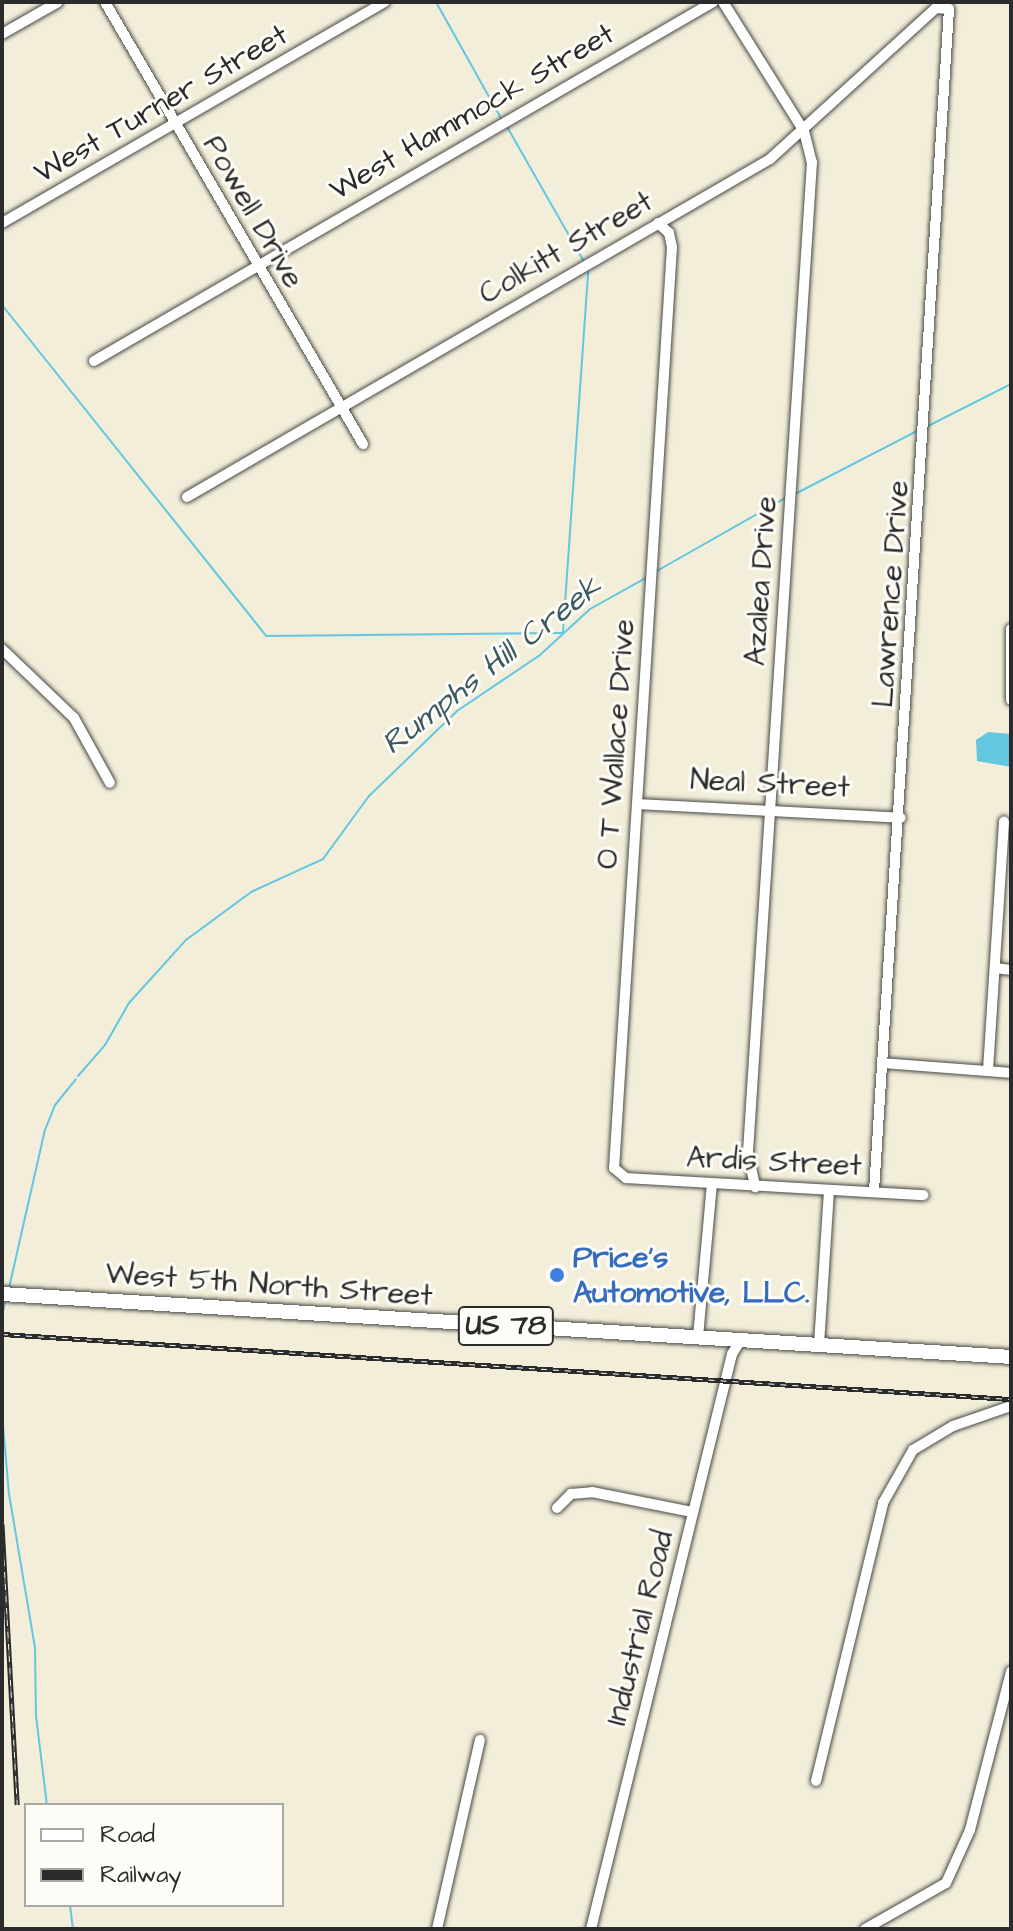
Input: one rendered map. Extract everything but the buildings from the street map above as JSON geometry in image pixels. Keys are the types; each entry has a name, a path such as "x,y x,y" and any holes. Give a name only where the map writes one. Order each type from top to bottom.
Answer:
{"main road":[{"name":"West 5th North Street","path":"2,1294 1011,1357"}],"street":[{"path":"2,34 58,2"},
{"name":"Powell Drive","path":"105,2 338,406 363,444"},
{"name":"West Turner Street","path":"2,223 385,2"},
{"name":"West Hammock Street","path":"94,361 256,264 713,2"},
{"name":"Azalea Drive","path":"723,2 804,131 812,173 748,1153 755,1187"},
{"name":"Colkitt Street","path":"187,497 338,406 770,159 942,6"},
{"name":"Lawrence Drive","path":"874,1190 950,53 951,13 942,6"},
{"name":"O T Wallace Drive","path":"621,1175 614,1168 613,1150 672,247 669,233 658,223"},
{"path":"1011,629 1011,700"},
{"path":"2,649 74,718 110,783"},
{"name":"Neal Street","path":"637,804 901,818"},
{"path":"992,1071 1004,822"},
{"path":"995,968 1011,970"},
{"path":"882,1063 1011,1073"},
{"name":"Ardis Street","path":"621,1175 755,1187 874,1190 924,1195"},
{"path":"698,1337 712,1184"},
{"path":"819,1345 829,1190"},
{"name":"Industrial Road","path":"591,1929 732,1354 740,1341"},
{"path":"816,1781 883,1503 913,1450 953,1426 1011,1406"},
{"path":"557,1508 571,1494 592,1492 692,1512"},
{"path":"865,1929 946,1883 970,1830 1011,1671"},
{"path":"437,1929 480,1740"}],"water":[{"path":"988,732 1011,734 1011,767 977,761 976,740"}],"waterway":[{"path":"436,2 502,120"},
{"path":"506,125 584,262"},
{"path":"563,632 588,272"},
{"path":"2,305 266,636 562,633"},
{"name":"Rumphs Hill Creek","path":"926,427 1011,384"},
{"name":"Rumphs Hill Creek","path":"795,494 917,431"},
{"name":"Rumphs Hill Creek","path":"655,572 785,498"},
{"name":"Rumphs Hill Creek","path":"78,1076 105,1045 129,1003 186,940 251,892 323,859 369,796 457,711 540,655 590,609 646,578"},
{"name":"Rumphs Hill Creek","path":"9,1288 45,1130 55,1105 76,1079"},
{"name":"Rumphs Hill Creek","path":"2,1317 5,1302"},
{"name":"Rumphs Hill Creek","path":"2,1413 9,1494 35,1647 36,1716 47,1803"},
{"name":"Rumphs Hill Creek","path":"70,1907 73,1929"}],"railway":[{"path":"2,1334 1011,1399"},
{"path":"2,1524 17,1805"}],"place":[{"name":"Price's Automotive, LLC.","path":"557,1275"}]}
